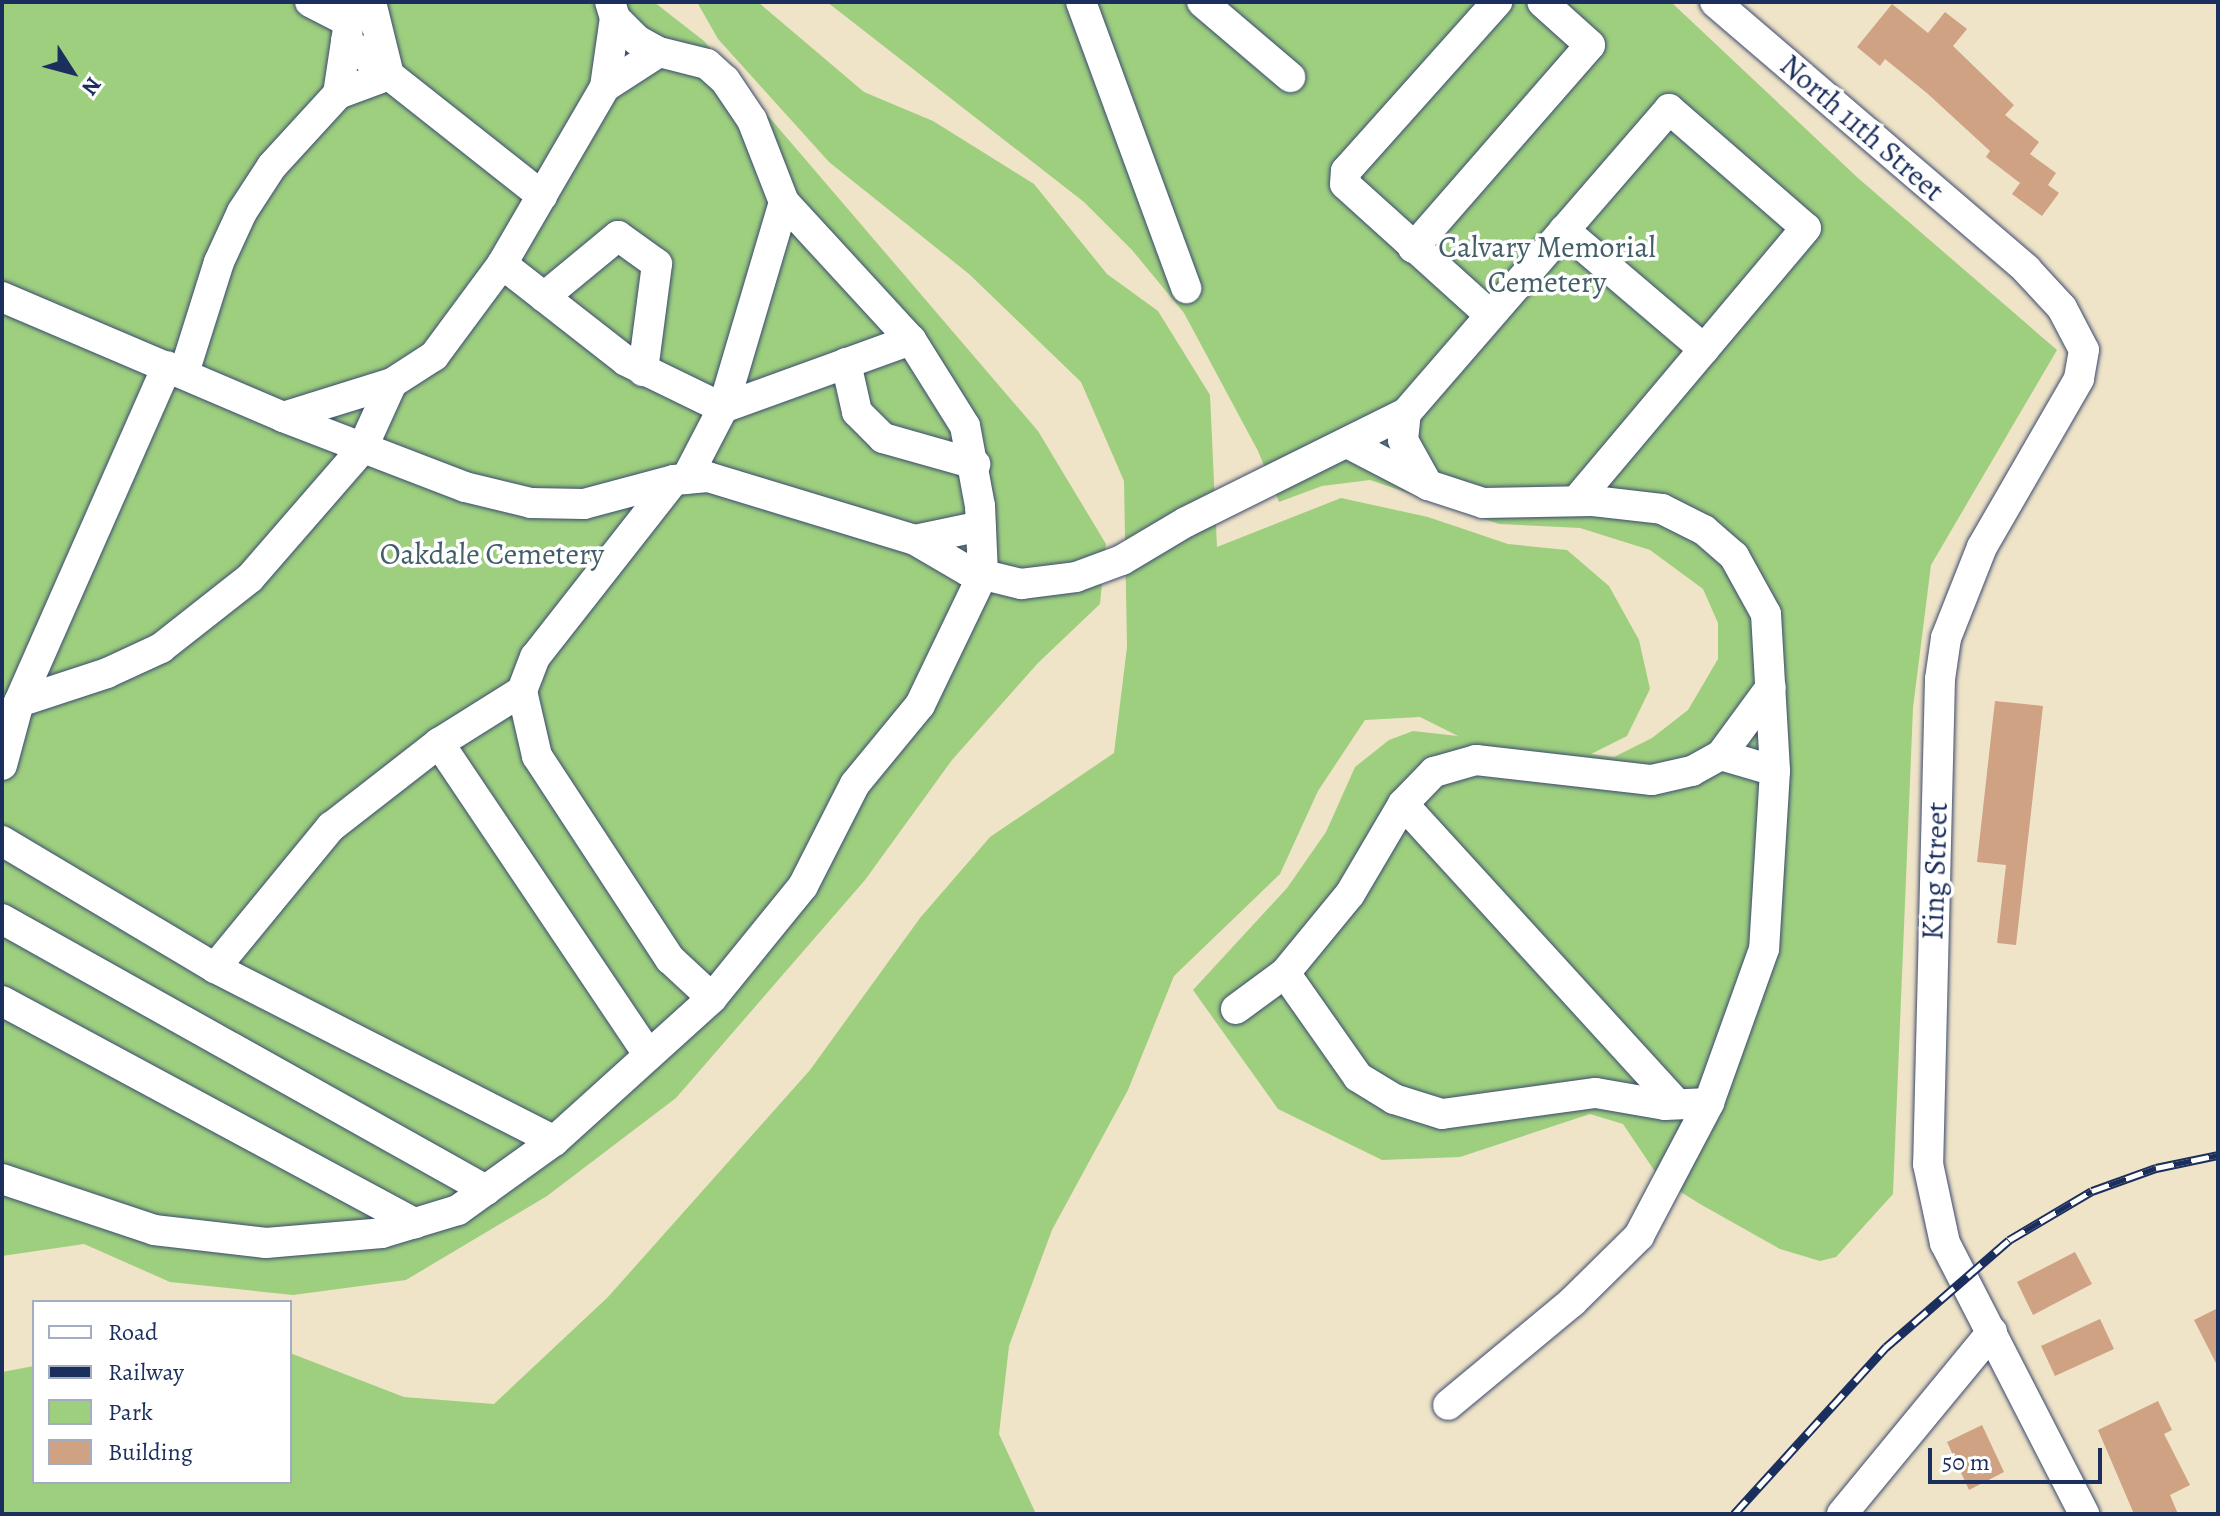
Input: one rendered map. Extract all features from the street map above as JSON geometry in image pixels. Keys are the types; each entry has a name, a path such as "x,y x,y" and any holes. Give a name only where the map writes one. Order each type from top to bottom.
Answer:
{"street":[{"path":"310,2 357,17 389,75 542,196"},
{"path":"1081,2 1186,288"},
{"path":"1202,2 1290,77"},
{"path":"1490,315 1351,195 1346,171 1497,2"},
{"path":"1413,248 1590,45 1542,2"},
{"name":"North 11th Street","path":"1715,2 2009,255"},
{"path":"2,1179 154,1230 266,1243 382,1233 458,1210 554,1141 647,1053 712,998 803,886 855,784 920,705 983,574 975,464 965,426 911,340 784,202 752,120 725,80 707,64 659,52 637,40 613,10"},
{"path":"283,417 392,383 434,356 502,264 605,87 613,10"},
{"path":"357,17 389,75"},
{"path":"338,94 357,17"},
{"path":"605,87 659,52"},
{"path":"2,765 19,702 176,370 242,212 272,166 338,94 389,75"},
{"path":"2,297 283,417 465,487 531,503 584,504 680,479 708,477 915,540 983,574 1021,584 1076,577 1141,551 1186,522 1349,444 1406,413 1669,109 1806,228 1576,501"},
{"path":"712,998 670,959 537,756 522,691 535,657 680,479 723,408 784,202"},
{"path":"1564,230 1704,349"},
{"path":"544,297 618,236 657,264 643,371"},
{"name":"King Street","path":"2009,255 2062,308 2077,332 2084,361 2079,379 1982,547 1956,604 1940,679 1928,1164 1945,1243 2084,1514"},
{"path":"502,264 643,371 723,408 911,340"},
{"path":"846,363 857,412 883,438 975,464"},
{"path":"19,702 107,673 161,648 250,578 362,449 392,383"},
{"path":"1406,413 1403,440 1428,485"},
{"path":"1349,444 1428,485 1483,503 1576,501 1662,509 1704,530 1734,556 1766,614 1775,771 1764,949 1709,1103 1639,1236 1572,1302 1448,1405"},
{"path":"915,540 981,526"},
{"path":"1236,1009 1285,973 1350,894 1403,804 1434,772 1476,760 1652,780 1692,771 1721,755 1771,687"},
{"path":"215,968 331,827 439,743 522,691"},
{"path":"439,743 647,1053"},
{"path":"1721,755 1775,771"},
{"path":"1403,804 1677,1104"},
{"path":"2,841 215,968 554,1141"},
{"path":"2,919 486,1190"},
{"path":"1285,973 1358,1077 1394,1099 1442,1114 1528,1098 1596,1093 1677,1104 1709,1103"},
{"path":"2,1001 415,1223"},
{"path":"1842,1514 1992,1332"}],"green space":[{"name":"Oakdale Cemetery","path":"2,2 654,2 704,41 1038,431 1106,544 1100,604 1038,663 952,760 865,880 676,1098 547,1196 406,1280 293,1295 170,1282 84,1244 2,1256"},
{"name":"Calvary Memorial Cemetery","path":"697,2 758,2 864,92 933,121 1034,184 1107,274 1158,311 1210,395 1217,547 1341,498 1428,517 1508,544 1567,550 1609,586 1639,640 1650,689 1627,736 1591,754 1614,757 1652,738 1688,710 1718,659 1718,623 1703,589 1650,550 1580,528 1499,524 1370,480 1322,486 1279,502 1258,451 1184,313 1132,250 1084,202 827,2 1671,2 1858,178 2057,350 1931,565 1913,708 1893,1194 1836,1257 1820,1261 1780,1249 1700,1204 1660,1179 1623,1124 1590,1114 1460,1157 1382,1160 1278,1109 1193,990 1287,888 1326,832 1355,767 1389,740 1413,731 1458,736 1420,717 1365,720 1318,791 1280,874 1174,976 1128,1090 1052,1230 1009,1346 999,1434 1036,1514 2,1514 2,1372 32,1366 32,1484 292,1484 292,1354 404,1397 494,1404 608,1297 810,1070 920,918 990,837 1114,753 1127,647 1124,481 1081,382 969,274 829,162 718,39"}],"building":[{"path":"1892,4 1928,33 1945,12 1967,29 1953,46 2014,105 2005,115 2039,142 2030,154 2056,173 2048,185 2059,193 2042,216 2012,194 2020,183 1986,157 1990,151 1928,94 1885,59 1880,66 1857,47"},
{"path":"1995,701 2043,706 2016,945 1997,943 2006,865 1977,862"},
{"path":"2075,1252 2092,1284 2033,1315 2017,1282"},
{"path":"2218,1308 2218,1367 2194,1320"},
{"path":"2100,1319 2114,1349 2055,1376 2041,1346"},
{"path":"2158,1401 2172,1430 2164,1434 2190,1485 2170,1495 2178,1514 2134,1514 2098,1430"},
{"path":"1982,1425 2004,1472 1969,1490 1947,1442"}],"railway":[{"path":"1734,1514 1886,1347 2009,1240 2092,1191 2156,1168 2218,1155"}]}
